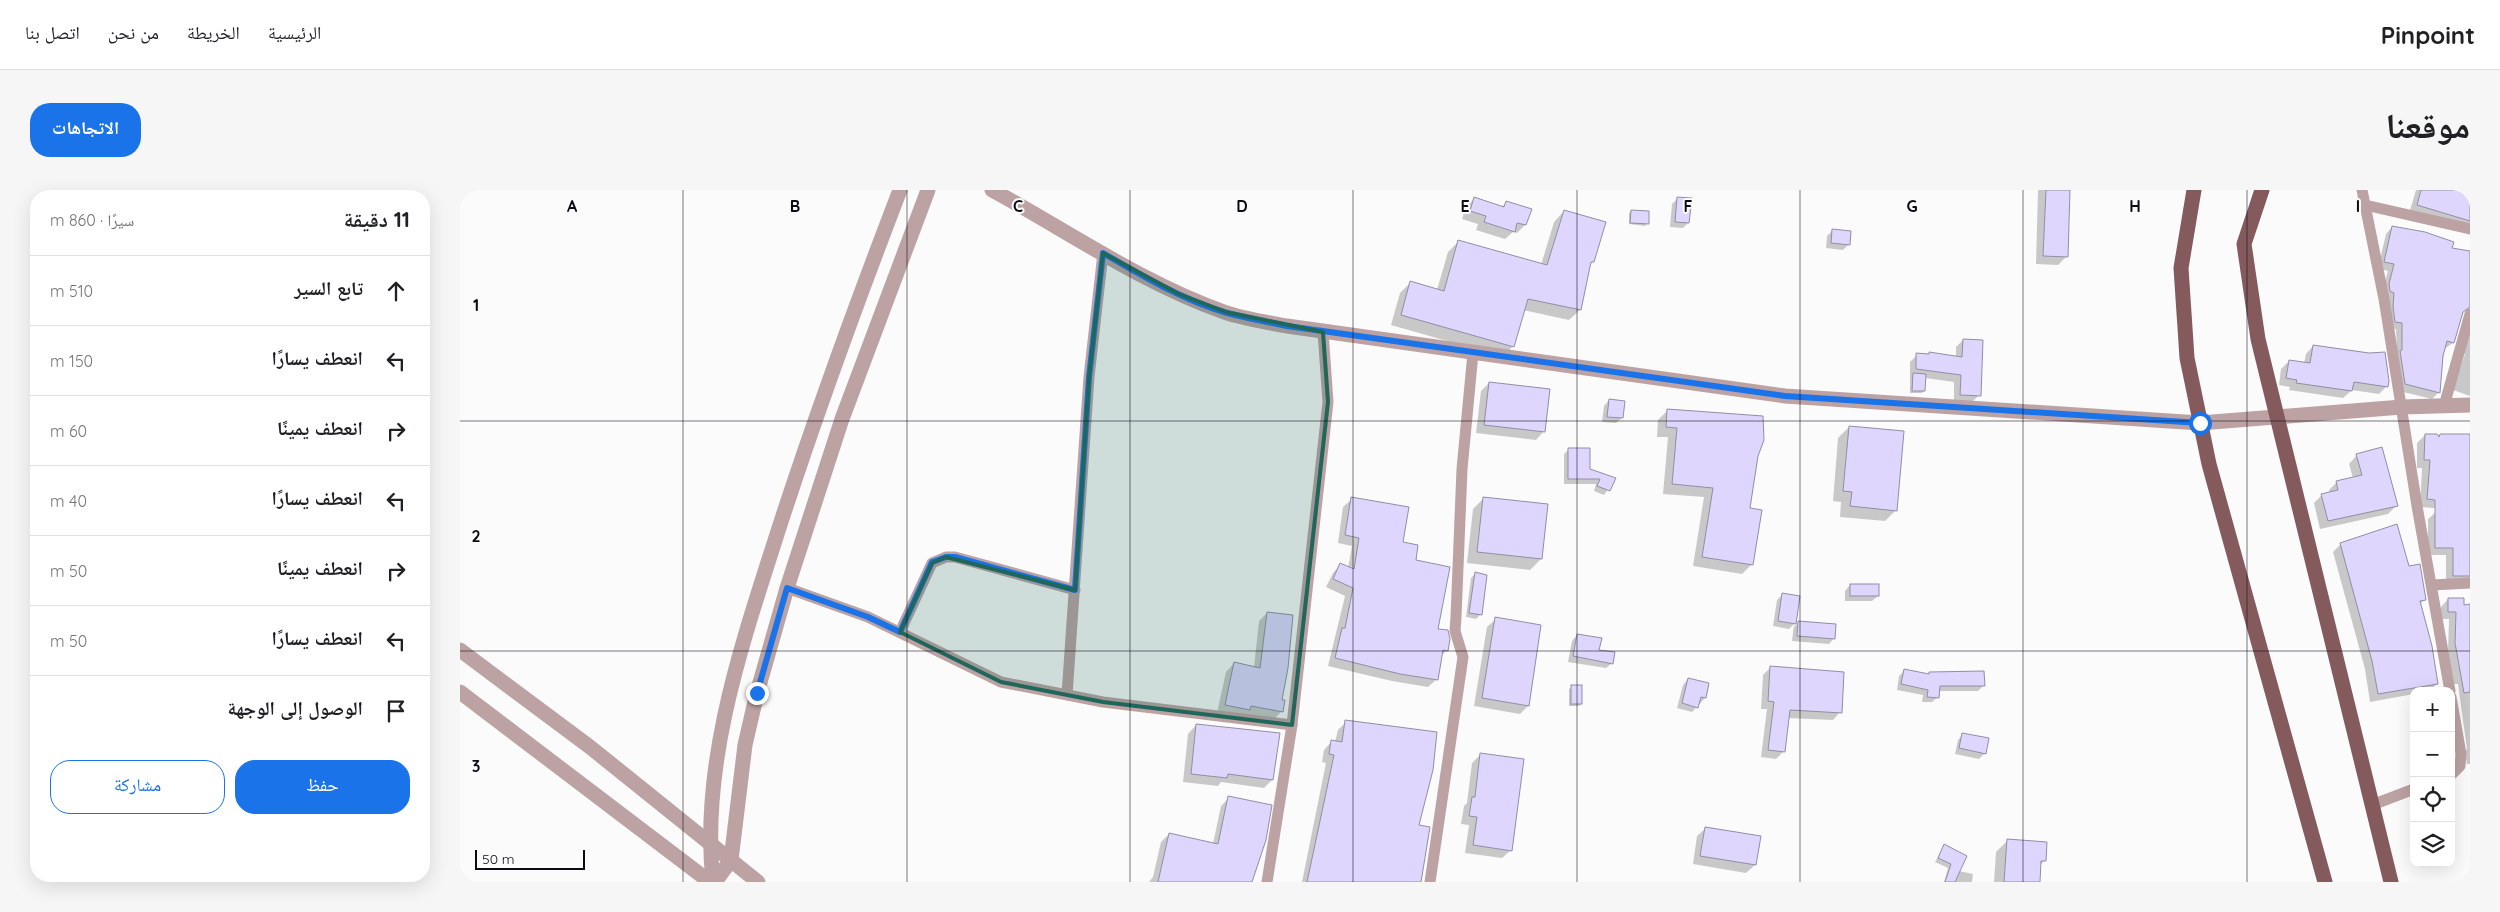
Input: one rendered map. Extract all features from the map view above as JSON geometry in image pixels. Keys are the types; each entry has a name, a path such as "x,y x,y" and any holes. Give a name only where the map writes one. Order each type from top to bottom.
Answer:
{"main road":[{"path":"2194,190 2181,268 2187,358 2209,464 2325,882"},
{"path":"2262,190 2244,244 2258,340 2391,882"}],"street":[{"path":"713,882 709,842 720,737 732,684 762,580 818,410 900,190"},
{"path":"713,882 731,860 745,746 757,693 787,588 842,419 928,190"},
{"path":"992,190 1172,291 1226,312 1323,332 1785,396 2200,423 2402,407 2470,406"},
{"path":"2362,190 2384,299 2417,506 2449,687"},
{"path":"2366,205 2470,229"},
{"path":"1068,695 1089,377 1103,253"},
{"path":"2444,406 2470,314"},
{"path":"1267,882 1292,725 1328,402 1323,332"},
{"path":"1430,882 1463,657 1455,631 1462,468 1473,353"},
{"path":"900,632 932,562 946,557 955,557 1075,590"},
{"path":"2432,584 2470,583"},
{"path":"787,588 868,617 1001,682 1103,702 1292,725"},
{"path":"460,650 590,747 758,882"},
{"path":"460,692 713,882"},
{"path":"2455,720 2461,754 2460,766 2455,771"},
{"path":"2372,805 2410,791"}],"highlighted area":[{"path":"1103,253 1179,294 1226,312 1323,332 1328,402 1292,725 1103,702 1001,682 900,632 932,563 946,557 1075,590 1089,377"}],"building":[{"path":"2046,190 2070,190 2068,257 2043,256"},
{"path":"2421,190 2470,190 2470,221 2417,205"},
{"path":"1474,197 1504,207 1506,201 1532,209 1526,225 1517,223 1515,232 1484,222 1486,216 1470,211"},
{"path":"1677,197 1692,198 1689,223 1675,222"},
{"path":"1564,210 1606,222 1594,262 1591,262 1581,310 1528,299 1514,347 1401,315 1410,281 1444,291 1458,240 1547,265"},
{"path":"1631,210 1649,211 1649,224 1630,223"},
{"path":"2392,226 2425,232 2454,242 2452,248 2470,251 2470,307 2463,312 2454,343 2447,341 2443,356 2440,393 2405,384 2400,351 2402,350 2402,323 2395,322 2394,293 2390,291 2389,284 2394,264 2384,262"},
{"path":"1832,229 1851,231 1850,245 1831,243"},
{"path":"1963,339 1983,340 1981,396 1960,395 1961,375 1916,369 1916,353 1929,354 1929,352 1962,357"},
{"path":"2313,345 2369,353 2385,352 2389,381 2388,387 2354,382 2352,391 2296,383 2297,380 2286,378 2289,360 2310,363"},
{"path":"1913,373 1926,374 1925,391 1912,391"},
{"path":"1489,382 1550,389 1545,432 1484,425"},
{"path":"1609,399 1625,401 1623,418 1607,417"},
{"path":"1667,409 1763,416 1764,440 1758,456 1750,508 1762,510 1753,565 1702,557 1713,488 1672,484 1677,428 1666,427"},
{"path":"1849,426 1904,431 1897,511 1850,506 1852,492 1843,491"},
{"path":"2425,434 2437,434 2439,437 2440,434 2470,434 2470,576 2453,576 2453,548 2435,548 2435,500 2427,499 2430,460 2424,460"},
{"path":"2382,447 2398,506 2328,521 2321,494 2338,490 2336,481 2362,475 2356,454"},
{"path":"1568,448 1590,448 1590,469 1616,478 1610,491 1597,486 1600,479 1568,479"},
{"path":"1351,497 1409,507 1403,542 1418,545 1416,560 1450,567 1438,629 1448,630 1450,639 1448,651 1443,650 1438,680 1400,674 1335,658 1342,628 1345,628 1353,588 1333,579 1340,563 1354,569 1359,538 1345,535"},
{"path":"1483,497 1548,504 1542,559 1477,552"},
{"path":"2397,524 2409,566 2420,564 2426,600 2420,601 2432,646 2438,684 2410,687 2410,689 2378,694 2372,661 2340,543"},
{"path":"1475,572 1487,575 1482,615 1469,613"},
{"path":"1850,584 1879,584 1879,596 1850,596"},
{"path":"1782,593 1800,596 1796,624 1778,621"},
{"path":"2448,598 2464,598 2464,605 2470,604 2470,692 2464,693 2455,643 2456,612 2448,612"},
{"path":"1267,612 1293,615 1288,668 1282,700 1285,700 1283,712 1251,706 1250,710 1225,705 1234,662 1260,668"},
{"path":"1495,617 1541,625 1529,706 1482,698"},
{"path":"1798,621 1836,624 1835,639 1797,636"},
{"path":"1577,634 1602,638 1599,650 1615,652 1613,664 1573,656"},
{"path":"1770,666 1844,672 1842,713 1790,710 1785,752 1768,750 1774,702 1768,701"},
{"path":"1904,669 1929,674 1929,672 1984,671 1985,686 1940,686 1939,698 1927,697 1928,690 1901,684"},
{"path":"1688,678 1709,683 1706,698 1701,697 1698,708 1682,703"},
{"path":"1571,685 1582,685 1582,704 1571,704"},
{"path":"1345,720 1437,732 1433,770 1419,825 1430,827 1421,882 1307,882 1334,755 1329,754 1331,740 1342,742"},
{"path":"1196,724 1280,733 1273,780 1228,774 1227,778 1191,774"},
{"path":"1962,733 1989,738 1986,754 1959,748"},
{"path":"1480,753 1524,759 1512,851 1473,845 1477,817 1469,816 1472,797 1475,797"},
{"path":"1228,796 1272,805 1266,840 1252,882 1158,882 1169,833 1218,844"},
{"path":"1705,827 1761,836 1756,865 1700,856"},
{"path":"2007,839 2047,842 2046,861 2041,861 2040,882 2004,882"},
{"path":"1944,844 1967,856 1955,882 1945,882 1951,864 1938,858"}],"route":[{"path":"757,693 787,588 868,617 900,632 932,562 946,557 955,557 1075,590 1089,377 1103,253 1179,294 1226,312 1287,326 1785,396 2200,423"}]}
